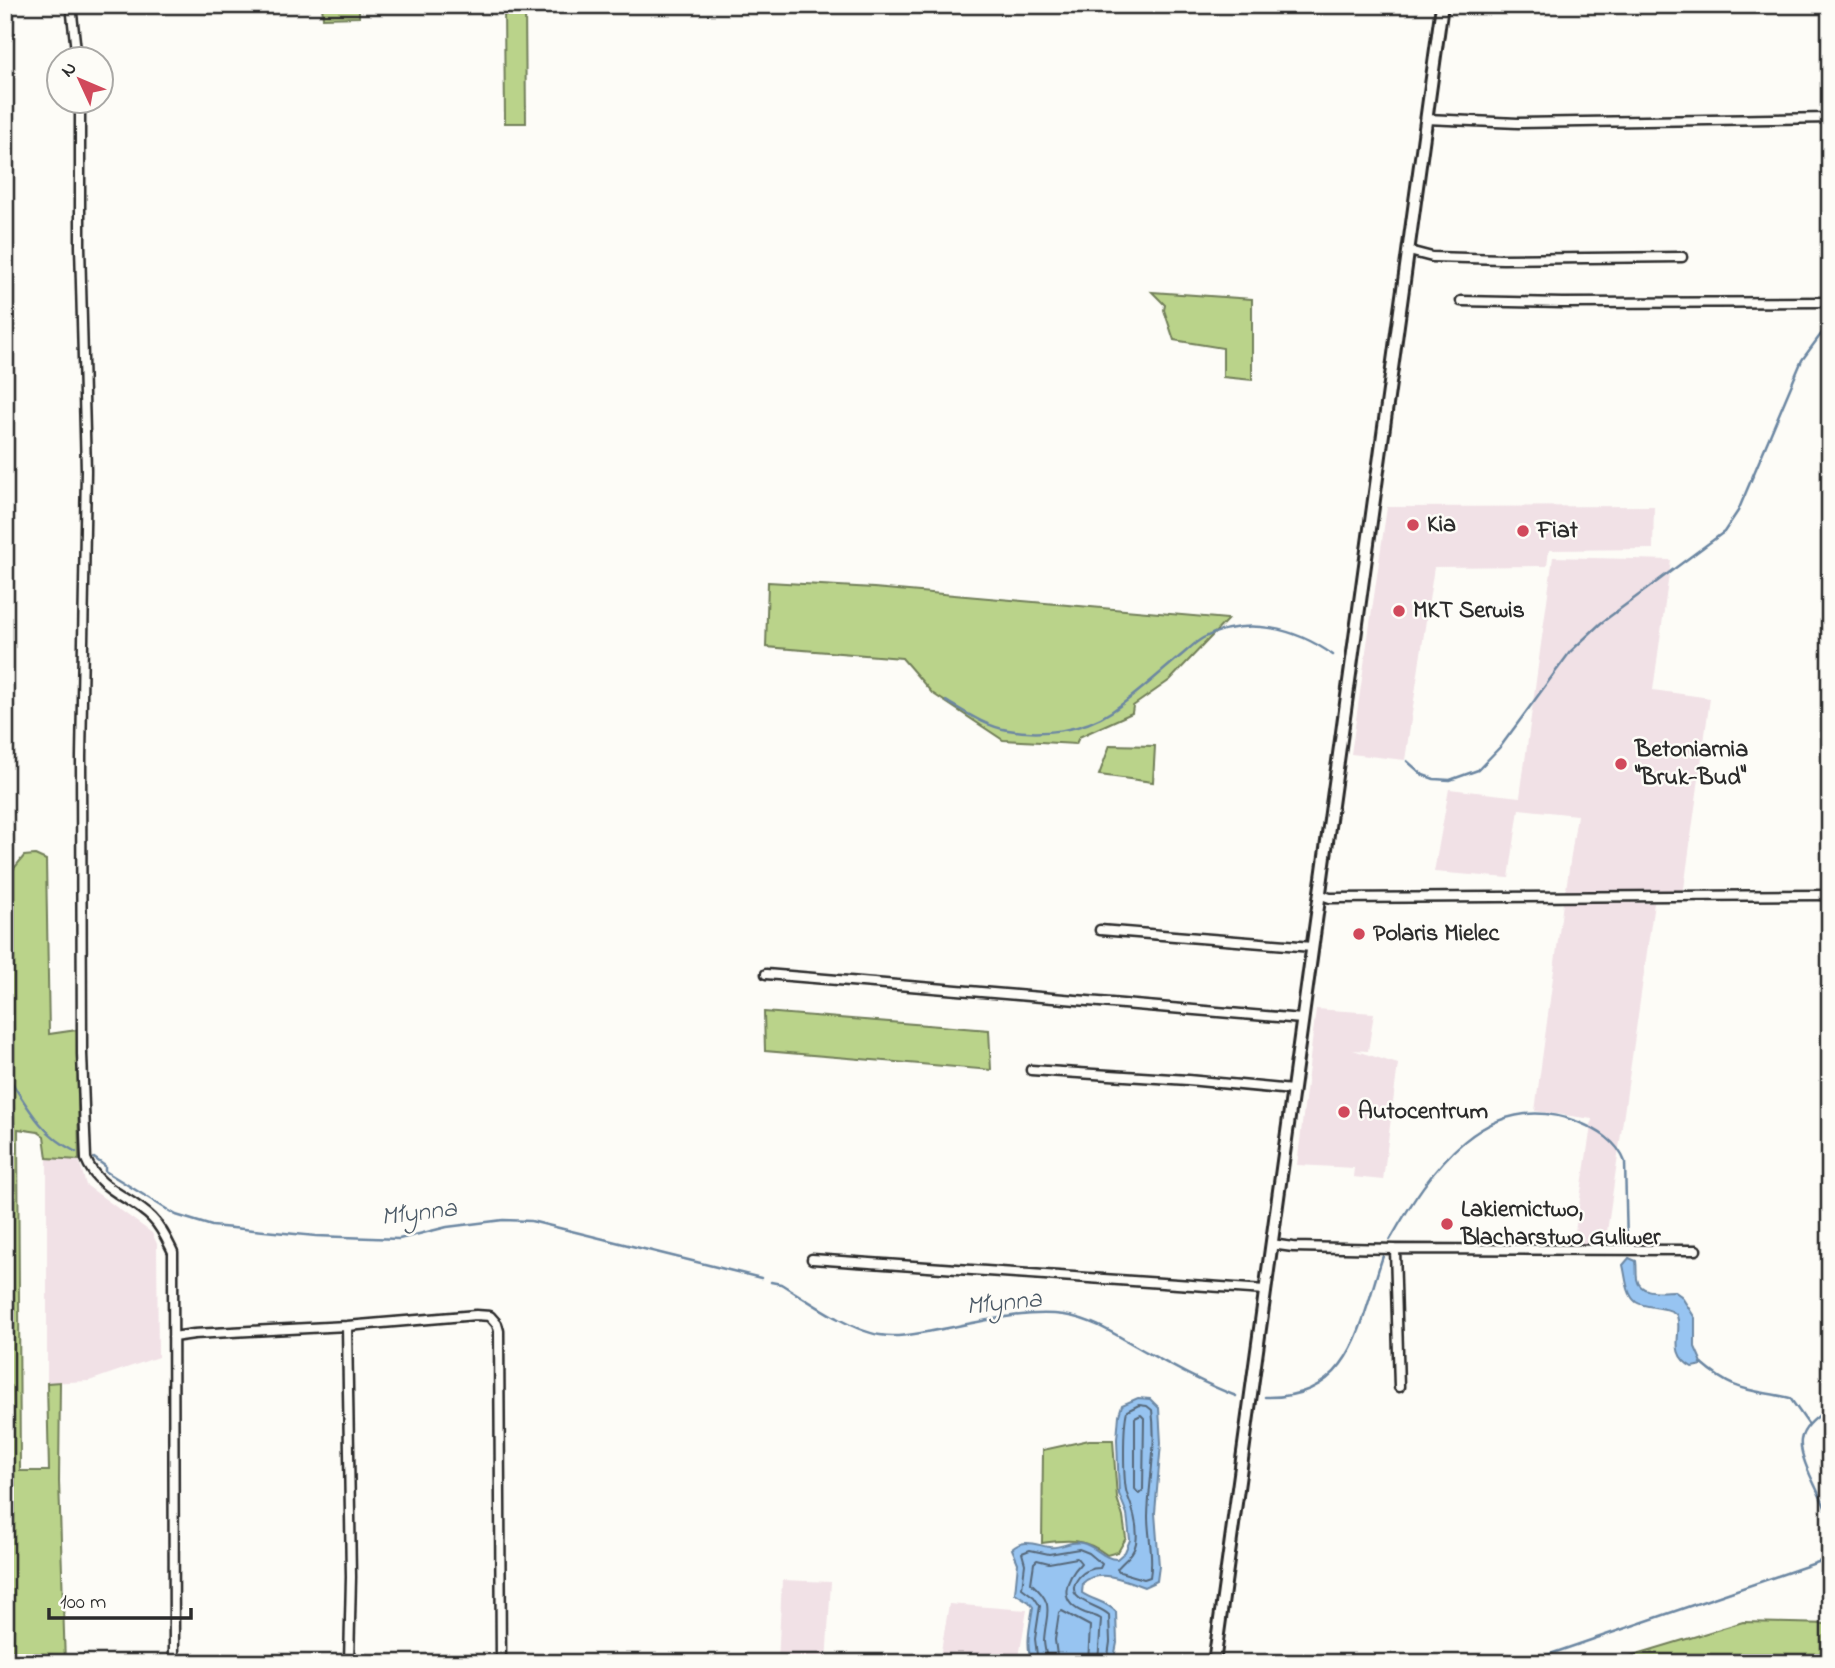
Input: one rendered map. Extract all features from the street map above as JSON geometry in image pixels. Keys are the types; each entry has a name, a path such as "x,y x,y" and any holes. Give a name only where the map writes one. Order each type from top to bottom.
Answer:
{"street":[{"path":"71,5 75,46"},
{"path":"1214,1663 1441,5"},
{"path":"80,116 80,271 86,470 81,757 82,1054 86,1160 91,1173 101,1183 152,1218 173,1252 174,1663"},
{"path":"1426,119 1518,122 1830,118"},
{"path":"1409,251 1432,257 1503,259 1682,257"},
{"path":"1461,301 1830,302"},
{"path":"1319,894 1330,898 1830,895"},
{"path":"1100,930 1312,947"},
{"path":"766,974 1302,1018"},
{"path":"1031,1070 1292,1090"},
{"path":"1271,1244 1293,1247 1395,1249 1696,1250"},
{"path":"1395,1249 1398,1387"},
{"path":"812,1259 1265,1290"},
{"path":"173,1337 490,1316 499,1331 501,1663"},
{"path":"347,1326 351,1577 349,1663"}],"shaded area":[{"path":"1654,506 1653,549 1549,550 1547,566 1434,567 1405,760 1351,754 1387,507"},
{"path":"1553,557 1671,560 1653,690 1710,698 1683,896 1565,896 1577,815 1519,809 1509,878 1434,872 1449,789 1520,797"},
{"path":"1563,903 1654,903 1605,1246 1573,1245 1592,1119 1535,1111"},
{"path":"1316,1009 1374,1013 1368,1051 1353,1050 1398,1064 1383,1180 1353,1177 1354,1168 1297,1165"},
{"path":"47,1158 79,1160 86,1185 152,1233 157,1244 158,1357 89,1381 47,1383"},
{"path":"782,1580 831,1582 826,1663 778,1663"},
{"path":"949,1604 1027,1610 1018,1663 939,1663"}],"green space":[{"path":"322,5 359,5 359,17 323,18"},
{"path":"504,5 525,5 526,123 505,123"},
{"path":"864,5 963,5 962,12"},
{"path":"1152,292 1252,299 1252,380 1223,377 1223,348 1174,340 1164,310 1165,305"},
{"path":"768,582 874,588 1228,619 1170,680 1133,706 1132,713 1079,737 1076,744 1003,740 932,693 902,658 766,647"},
{"path":"1110,745 1155,746 1153,782 1099,775"},
{"path":"35,855 46,860 49,1034 77,1030 79,1160 47,1158 44,1136 38,1132 18,1129 20,1471 49,1471 47,1383 60,1382 59,1481 65,1663 5,1663 5,1057 9,1063 11,872 24,856"},
{"path":"764,1012 989,1030 991,1070 765,1051"},
{"path":"1089,1440 1113,1440 1117,1498 1126,1538 1118,1552 1107,1555 1091,1545 1076,1541 1042,1543 1043,1450"},
{"path":"1743,1622 1830,1624 1830,1663 1607,1663"}],"water":[{"path":"1629,1258 1636,1261 1637,1279 1642,1288 1674,1291 1681,1296 1695,1318 1695,1347 1703,1365 1692,1367 1680,1356 1677,1343 1678,1322 1674,1313 1640,1304 1633,1299 1628,1290 1623,1265"},
{"path":"1138,1398 1150,1399 1159,1408 1161,1443 1155,1513 1159,1566 1157,1581 1144,1587 1121,1579 1096,1576 1083,1583 1082,1593 1116,1612 1117,1643 1113,1663 1032,1663 1028,1642 1033,1607 1015,1593 1018,1563 1012,1549 1026,1543 1053,1547 1078,1542 1112,1558 1117,1559 1125,1552 1130,1540 1127,1514 1119,1494 1119,1415 1122,1405"}],"waterway":[{"path":"1407,761 1423,775 1434,779 1450,780 1478,770 1501,746 1570,652 1601,623 1724,532 1738,511 1802,360 1830,322"},
{"path":"946,701 1000,728 1021,732 1048,732 1088,724 1111,712 1196,642 1220,631 1271,628 1303,638 1333,655"},
{"path":"1830,828 1827,843 1830,859"},
{"name":"Młynna","path":"5,1072 43,1127 76,1152"},
{"name":"Młynna","path":"1390,1240 1423,1187 1442,1163 1464,1142 1488,1125 1515,1116 1545,1114 1578,1122 1593,1129 1612,1142 1622,1155 1625,1162 1627,1244"},
{"name":"Młynna","path":"94,1158 105,1166 105,1171 176,1215 212,1226 316,1236 399,1239 447,1227 503,1220 531,1221 761,1278"},
{"name":"Młynna","path":"1265,1397 1295,1394 1318,1385 1335,1371 1349,1352 1359,1330 1383,1256"},
{"name":"Młynna","path":"771,1282 781,1284 856,1328 886,1336 1032,1314 1074,1317 1104,1328 1187,1374 1236,1396"},
{"name":"Młynna","path":"1701,1363 1733,1385 1790,1398 1809,1425"},
{"path":"1830,1407 1808,1426 1801,1440 1803,1458 1830,1520"},
{"path":"1828,1558 1830,1544"},
{"path":"1524,1663 1830,1558"}],"place":[{"name":"Kia","path":"1413,525"},
{"name":"Fiat","path":"1523,531"},
{"name":"MKT Serwis","path":"1399,611"},
{"name":"Betoniarnia \"Bruk-Bud\"","path":"1621,764"},
{"name":"Polaris Mielec","path":"1359,934"},
{"name":"Autocentrum","path":"1344,1112"},
{"name":"Lakiernictwo, Blacharstwo Guliwer","path":"1447,1224"}]}
